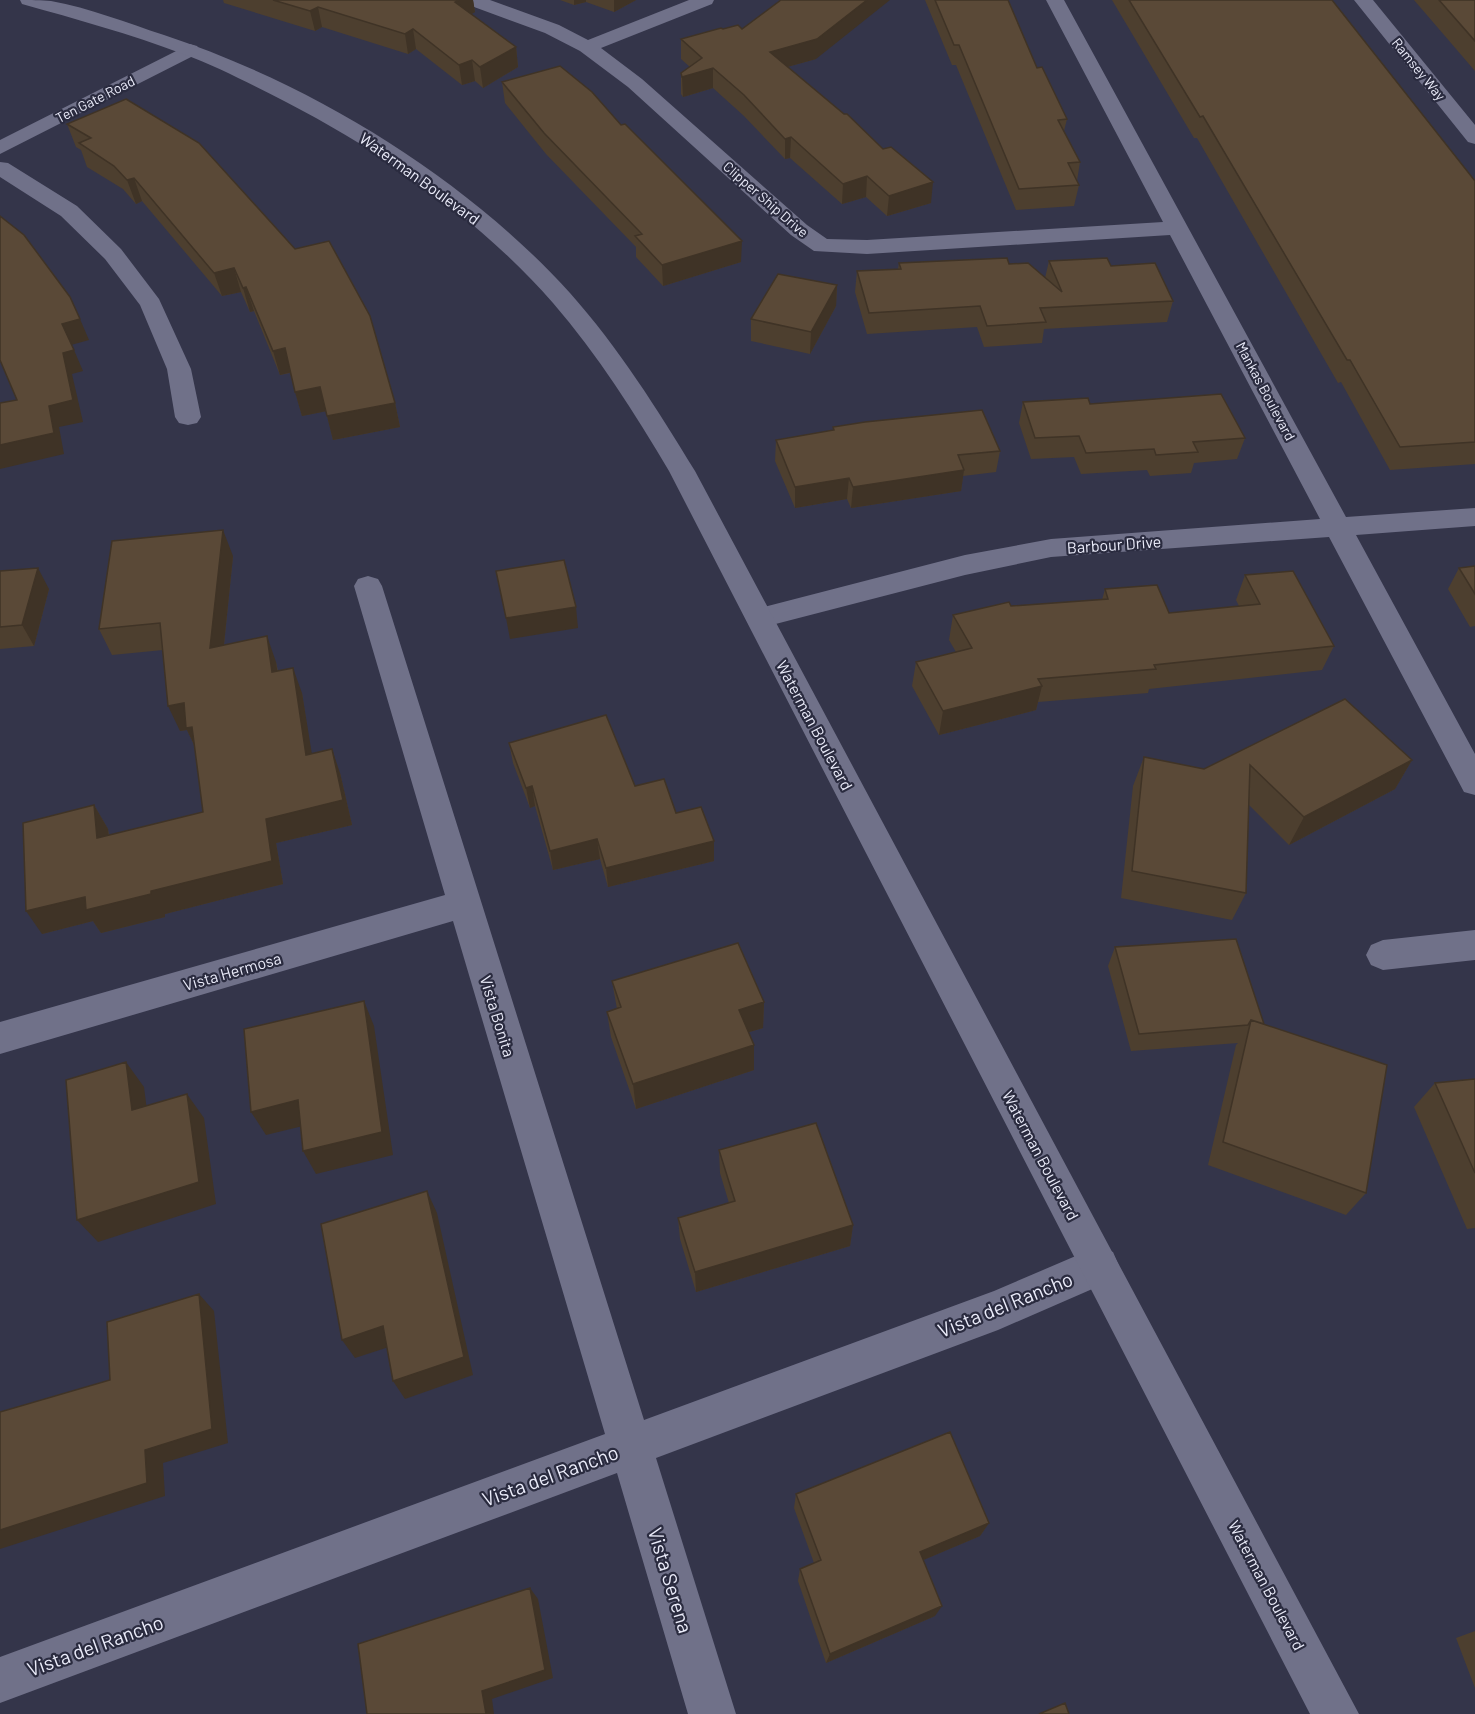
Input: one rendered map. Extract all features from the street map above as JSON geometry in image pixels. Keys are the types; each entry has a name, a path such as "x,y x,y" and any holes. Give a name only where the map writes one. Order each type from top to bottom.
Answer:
{"street":[{"name":"Waterman Boulevard","path":"29,0 103,21 190,50 243,72 343,124 405,162 496,234 553,290 630,385 682,471 760,618 1335,1714"},
{"name":"Clipper Ship Drive","path":"473,0 552,29 586,47 635,83 799,230 822,246 867,247 1178,228"},
{"path":"586,47 705,0"},
{"name":"Mankas Boulevard","path":"1055,0 1475,783"},
{"name":"Ramsey Way","path":"1363,0 1475,138"},
{"name":"Ten Gate Road","path":"0,148 190,50"},
{"path":"0,168 69,211 112,254 151,304 179,369 188,417"},
{"name":"Barbour Drive","path":"760,618 965,565 1051,548 1475,517"},
{"name":"Vista Bonita","path":"368,586 631,1445"},
{"name":"Vista Hermosa","path":"0,1038 464,904"},
{"path":"1383,955 1475,945"},
{"name":"Vista del Rancho","path":"0,1680 998,1310 1099,1266"},
{"name":"Vista Serena","path":"631,1445 712,1714"}],"building":[{"path":"273,0 459,0 455,2 516,47 480,67 472,60 459,65 413,29 405,34 318,7 310,11"},
{"path":"781,0 867,0 817,39 770,52 844,114 847,114 883,149 891,147 933,182 889,196 867,176 843,184 791,137 785,139 744,95 713,68 682,77 681,73 702,58 681,39 738,25 742,29"},
{"path":"935,0 1008,0 1037,68 1042,67 1067,119 1058,120 1080,162 1068,163 1079,185 1019,189 959,45 954,45"},
{"path":"1129,0 1332,0 1475,181 1475,442 1400,447 1203,116 1200,117"},
{"path":"1439,0 1475,0 1475,41"},
{"path":"560,66 592,92 621,125 625,124 742,241 662,265 635,236 642,234 544,133 502,82"},
{"path":"126,99 199,143 295,249 329,241 370,316 395,403 327,416 320,387 295,392 285,348 273,351 246,287 243,288 234,268 214,273 134,178 127,180 114,166 79,143 91,138 67,124"},
{"path":"0,216 24,235 70,297 80,319 62,324 74,350 63,353 73,400 49,406 54,433 0,445 0,403 17,400 0,360"},
{"path":"1007,258 1009,264 1028,263 1062,292 1049,261 1107,258 1111,266 1155,263 1173,301 1040,308 1046,322 987,326 980,306 869,313 857,271 901,269 899,263"},
{"path":"778,274 837,285 811,332 751,319"},
{"path":"1221,394 1245,438 1193,442 1198,452 1156,455 1154,449 1086,453 1079,436 1035,438 1023,402 1088,398 1090,404"},
{"path":"982,410 1000,451 958,455 964,470 853,487 849,478 795,487 776,440 865,422"},
{"path":"223,530 210,648 267,636 272,672 293,668 306,755 332,749 343,800 266,819 272,861 151,891 151,894 86,910 85,897 26,911 23,823 94,805 97,838 203,812 192,727 186,728 184,703 168,706 160,623 99,629 112,541"},
{"path":"564,560 576,607 506,618 496,571"},
{"path":"1475,566 1475,594 1459,568"},
{"path":"38,568 22,625 0,627 0,571"},
{"path":"1293,571 1334,646 1154,665 1156,669 1038,679 1042,686 943,711 916,662 972,648 953,615 1009,602 1011,606 1108,599 1105,589 1157,585 1169,613 1260,604 1245,575"},
{"path":"1345,699 1412,760 1304,817 1250,765 1246,893 1132,871 1144,757 1204,769"},
{"path":"606,715 635,786 664,779 676,813 701,807 714,841 606,868 597,839 550,851 532,786 526,788 509,743"},
{"path":"1236,939 1264,1024 1251,1020 1248,1025 1139,1034 1115,947"},
{"path":"738,943 764,1002 739,1010 754,1045 633,1084 607,1012 621,1007 612,981"},
{"path":"364,1001 382,1132 303,1151 298,1100 251,1112 244,1029"},
{"path":"1251,1020 1387,1065 1366,1193 1223,1142"},
{"path":"126,1062 132,1110 187,1094 199,1182 77,1220 66,1080"},
{"path":"1475,1079 1475,1173 1435,1083"},
{"path":"816,1123 853,1225 695,1272 678,1218 735,1201 719,1150"},
{"path":"427,1191 464,1357 393,1381 383,1326 342,1340 321,1224"},
{"path":"199,1294 212,1429 145,1450 147,1483 0,1530 0,1412 110,1380 107,1322"},
{"path":"950,1432 989,1523 920,1552 942,1606 830,1654 800,1569 821,1560 796,1494"},
{"path":"530,1588 545,1670 482,1691 486,1714 367,1714 358,1644"},
{"path":"1065,1703 1069,1714 1039,1714"}]}
